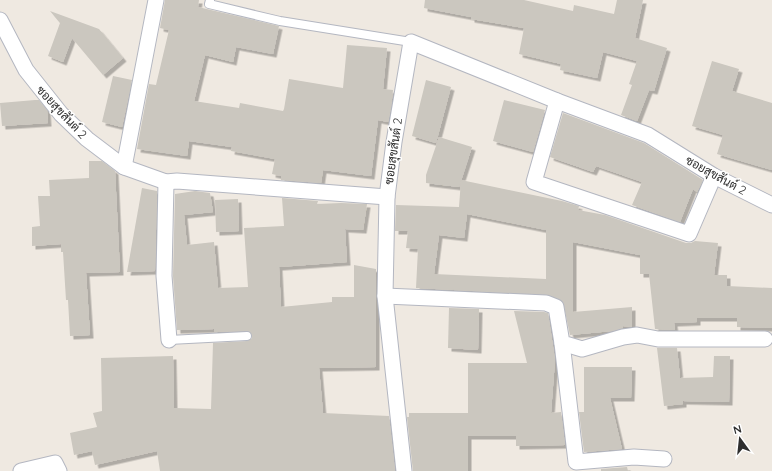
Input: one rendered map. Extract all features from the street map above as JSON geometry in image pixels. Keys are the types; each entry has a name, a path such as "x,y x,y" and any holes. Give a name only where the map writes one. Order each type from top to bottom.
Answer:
{"street":[{"path":"124,167 156,0"},
{"name":"ซอยสุขสันต์ 2","path":"0,20 26,70 61,114 87,139 124,167 166,182 192,182 387,197 394,142 411,42 557,101 648,135 714,176 772,205"},
{"path":"557,101 534,182 689,234 714,176"},
{"path":"166,182 164,276 169,340"},
{"path":"387,197 385,296 404,471"},
{"path":"385,296 546,303 556,307 562,343 576,462 634,457 664,459"},
{"path":"562,343 582,349 623,336 637,335 658,339 765,339"},
{"path":"21,471 55,463 59,471"}],"lane":[{"path":"210,0 209,4 280,21 411,42"},
{"path":"169,340 247,336"}],"building":[{"path":"165,0 199,0 198,7 279,26 273,54 236,47 233,62 205,55 194,101 239,108 240,103 283,111 289,79 343,88 347,45 387,48 383,89 393,90 391,108 388,122 378,120 371,176 323,170 321,183 281,180 281,176 272,174 275,159 231,151 232,147 189,141 187,156 137,149 149,84 156,85 169,30 160,28"},
{"path":"425,0 524,0 573,11 574,5 614,14 617,0 643,0 635,38 667,48 654,91 649,90 637,121 621,115 632,85 629,84 637,61 603,52 597,78 560,70 561,64 519,54 524,28 471,19 471,17 424,8"},
{"path":"50,11 99,29 123,58 103,75 72,38 63,62 48,56 60,23"},
{"path":"712,61 739,69 732,91 772,103 772,170 717,154 723,135 692,126"},
{"path":"113,76 132,80 122,127 102,122"},
{"path":"426,80 451,87 436,143 412,136"},
{"path":"39,100 47,110 48,123 2,126 0,103"},
{"path":"504,100 545,110 533,152 493,141"},
{"path":"563,113 644,143 703,180 697,192 693,189 680,222 632,205 642,182 596,166 593,172 550,157"},
{"path":"439,137 472,147 459,187 426,183 426,175"},
{"path":"89,161 102,161 115,171 120,272 86,273 90,335 70,336 68,300 66,300 63,252 61,252 61,244 32,246 32,227 40,226 38,196 50,196 49,180 89,178"},
{"path":"461,180 562,201 579,206 578,210 605,215 686,243 695,241 718,243 714,275 727,275 727,286 772,288 772,328 737,327 737,318 697,318 697,322 674,323 675,330 655,329 649,274 640,274 640,255 573,242 573,312 632,307 632,327 623,326 623,328 612,331 570,335 563,302 549,295 416,288 418,249 406,248 408,231 395,231 396,205 459,207","holes":["467,214 546,230 546,279 434,274 439,235 464,238"]},
{"path":"142,188 157,191 155,271 127,272"},
{"path":"195,191 210,193 213,212 184,215 187,245 214,242 218,288 248,287 244,228 284,226 282,198 318,201 317,204 367,204 363,230 345,229 347,262 279,267 281,307 332,302 332,297 354,297 354,265 376,269 376,367 319,368 323,413 389,416 395,471 160,471 157,451 95,465 92,451 74,455 70,433 97,427 93,413 102,411 101,358 173,356 174,408 211,409 213,343 247,341 252,338 251,333 247,331 214,332 214,329 177,330 173,276 175,194"},
{"path":"238,199 239,231 216,232 215,200"},
{"path":"449,308 479,309 478,350 448,348"},
{"path":"514,311 548,313 555,360 551,413 561,412 565,445 516,446 516,436 468,436 468,471 413,471 407,417 409,417 409,413 468,413 468,363 527,363"},
{"path":"657,348 677,348 680,378 713,377 714,356 730,356 729,402 683,401 683,404 664,406"},
{"path":"584,367 632,367 631,398 610,398 622,449 584,452 579,412 584,412"},
{"path":"627,467 628,471 601,471 601,469"}]}
